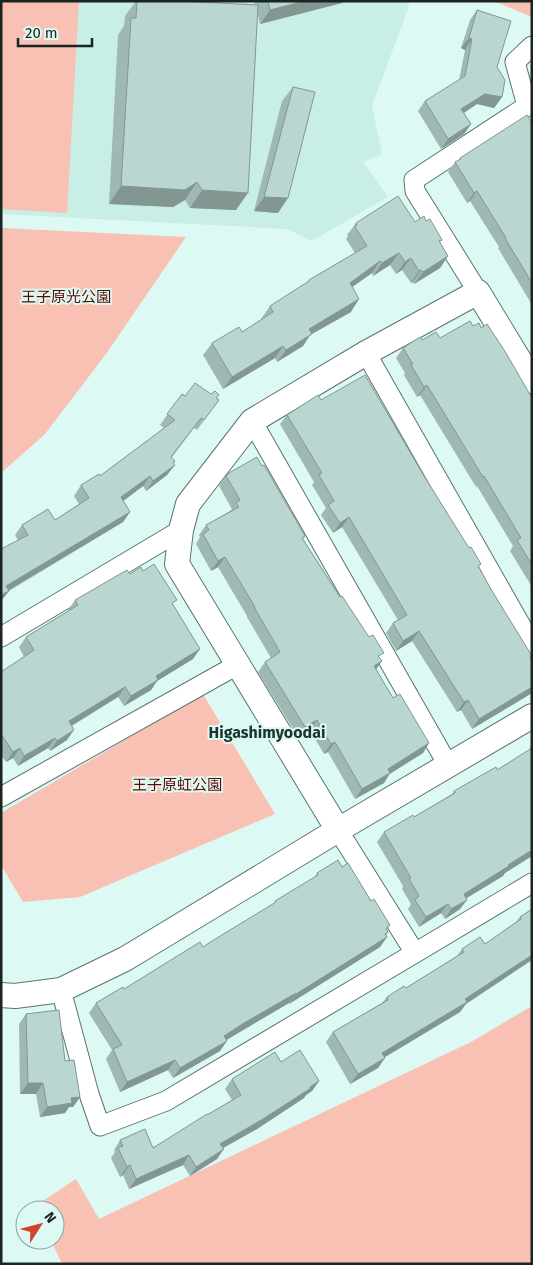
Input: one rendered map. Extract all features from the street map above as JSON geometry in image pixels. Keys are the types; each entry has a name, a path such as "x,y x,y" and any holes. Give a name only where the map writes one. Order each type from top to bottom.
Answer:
{"street":[{"path":"532,46 515,62 529,109 414,180 415,191 532,381"},
{"path":"415,953 177,564 181,530 188,504 252,421 366,353 478,292"},
{"path":"366,353 532,645"},
{"path":"252,421 448,765"},
{"path":"1,637 181,530"},
{"path":"1,796 238,664"},
{"path":"1,995 15,996 61,990 125,959 338,830 532,716"},
{"path":"61,990 100,1126 166,1100 532,883"}],"shaded area":[{"path":"1,1 409,1 408,9 372,106 382,154 363,162 388,197 312,241 287,229 1,214"}],"green space":[{"path":"1,1 79,1 67,213 1,209"},
{"path":"494,1 532,1 532,17"},
{"name":"王子原光公園","path":"1,228 186,237 106,354 45,434 1,473"},
{"name":"王子原虹公園","path":"203,694 275,814 80,897 23,902 1,865 1,813"},
{"path":"532,1006 532,1264 62,1264 56,1250 65,1250 65,1200 44,1200 76,1179 99,1219 471,1042"}],"building":[{"path":"137,1 258,5 248,193 202,190 197,182 185,190 121,186 131,18 136,18"},
{"path":"268,1 305,1 270,10"},
{"path":"477,10 511,21 497,67 505,80 502,97 485,94 461,109 471,124 448,139 425,101 465,76 472,39 469,38"},
{"path":"293,87 315,92 288,198 264,197"},
{"path":"527,115 532,123 532,283 477,191 474,193 455,162"},
{"path":"398,196 415,222 424,216 426,221 430,219 442,240 439,241 448,256 423,272 419,271 411,258 405,262 399,253 382,263 380,261 350,283 359,299 309,329 312,334 286,350 283,346 232,377 212,343 239,327 242,332 273,312 270,306 309,280 367,246 355,227 356,223"},
{"path":"470,321 473,326 479,323 481,328 487,324 532,398 532,565 517,540 521,538 427,385 424,387 403,348 420,337 422,340 436,332 440,338"},
{"path":"365,375 424,476 469,548 471,547 481,564 478,566 532,656 530,657 532,660 532,687 479,719 468,700 464,702 419,631 403,641 393,623 407,615 349,517 340,523 328,505 334,501 319,475 322,473 287,415 318,395 321,400"},
{"path":"195,383 211,394 215,391 219,395 216,398 219,400 204,420 201,418 171,457 175,461 173,462 175,465 153,481 150,476 121,497 130,512 6,586 9,591 1,595 1,549 28,535 22,525 48,509 55,520 89,498 81,485 99,474 100,476 175,420 167,414 182,394 185,396"},
{"path":"257,457 262,466 264,465 305,536 302,538 340,597 342,596 369,637 373,635 384,653 378,656 382,661 374,666 393,698 400,694 429,743 388,769 390,773 362,789 335,742 331,744 317,720 305,727 265,662 280,652 225,557 218,561 203,534 209,530 206,525 239,507 236,503 240,500 226,476"},
{"path":"154,564 177,600 172,603 200,649 156,676 158,680 131,696 125,687 69,721 74,730 57,741 55,738 24,756 20,748 13,752 1,734 1,672 34,650 26,637 78,605 75,600 127,570 130,574 141,567 143,571"},
{"path":"532,748 532,850 464,894 467,900 451,909 448,904 426,917 415,900 419,896 409,879 411,878 384,832 413,815 414,817 496,767 497,770"},
{"path":"338,860 342,867 348,863 371,901 374,899 390,925 386,928 388,932 385,934 387,937 296,994 244,1023 224,1036 227,1041 180,1068 175,1060 127,1082 113,1049 122,1045 96,1003 123,987 124,989 200,942 203,947 318,875 317,873"},
{"path":"532,909 532,955 465,999 467,1002 382,1053 385,1058 358,1074 333,1032 388,1000 387,997 404,986 406,988 464,952 462,949 480,937 485,944"},
{"path":"59,1010 65,1061 74,1060 80,1097 71,1098 72,1103 47,1107 43,1083 28,1083 26,1014"},
{"path":"300,1050 319,1081 263,1119 220,1144 224,1149 196,1167 189,1155 136,1179 130,1165 127,1167 118,1148 123,1146 120,1140 145,1129 153,1148 241,1095 232,1079 275,1052 281,1062"}],"district":[{"name":"Higashimyoodai","path":"267,732"}]}
